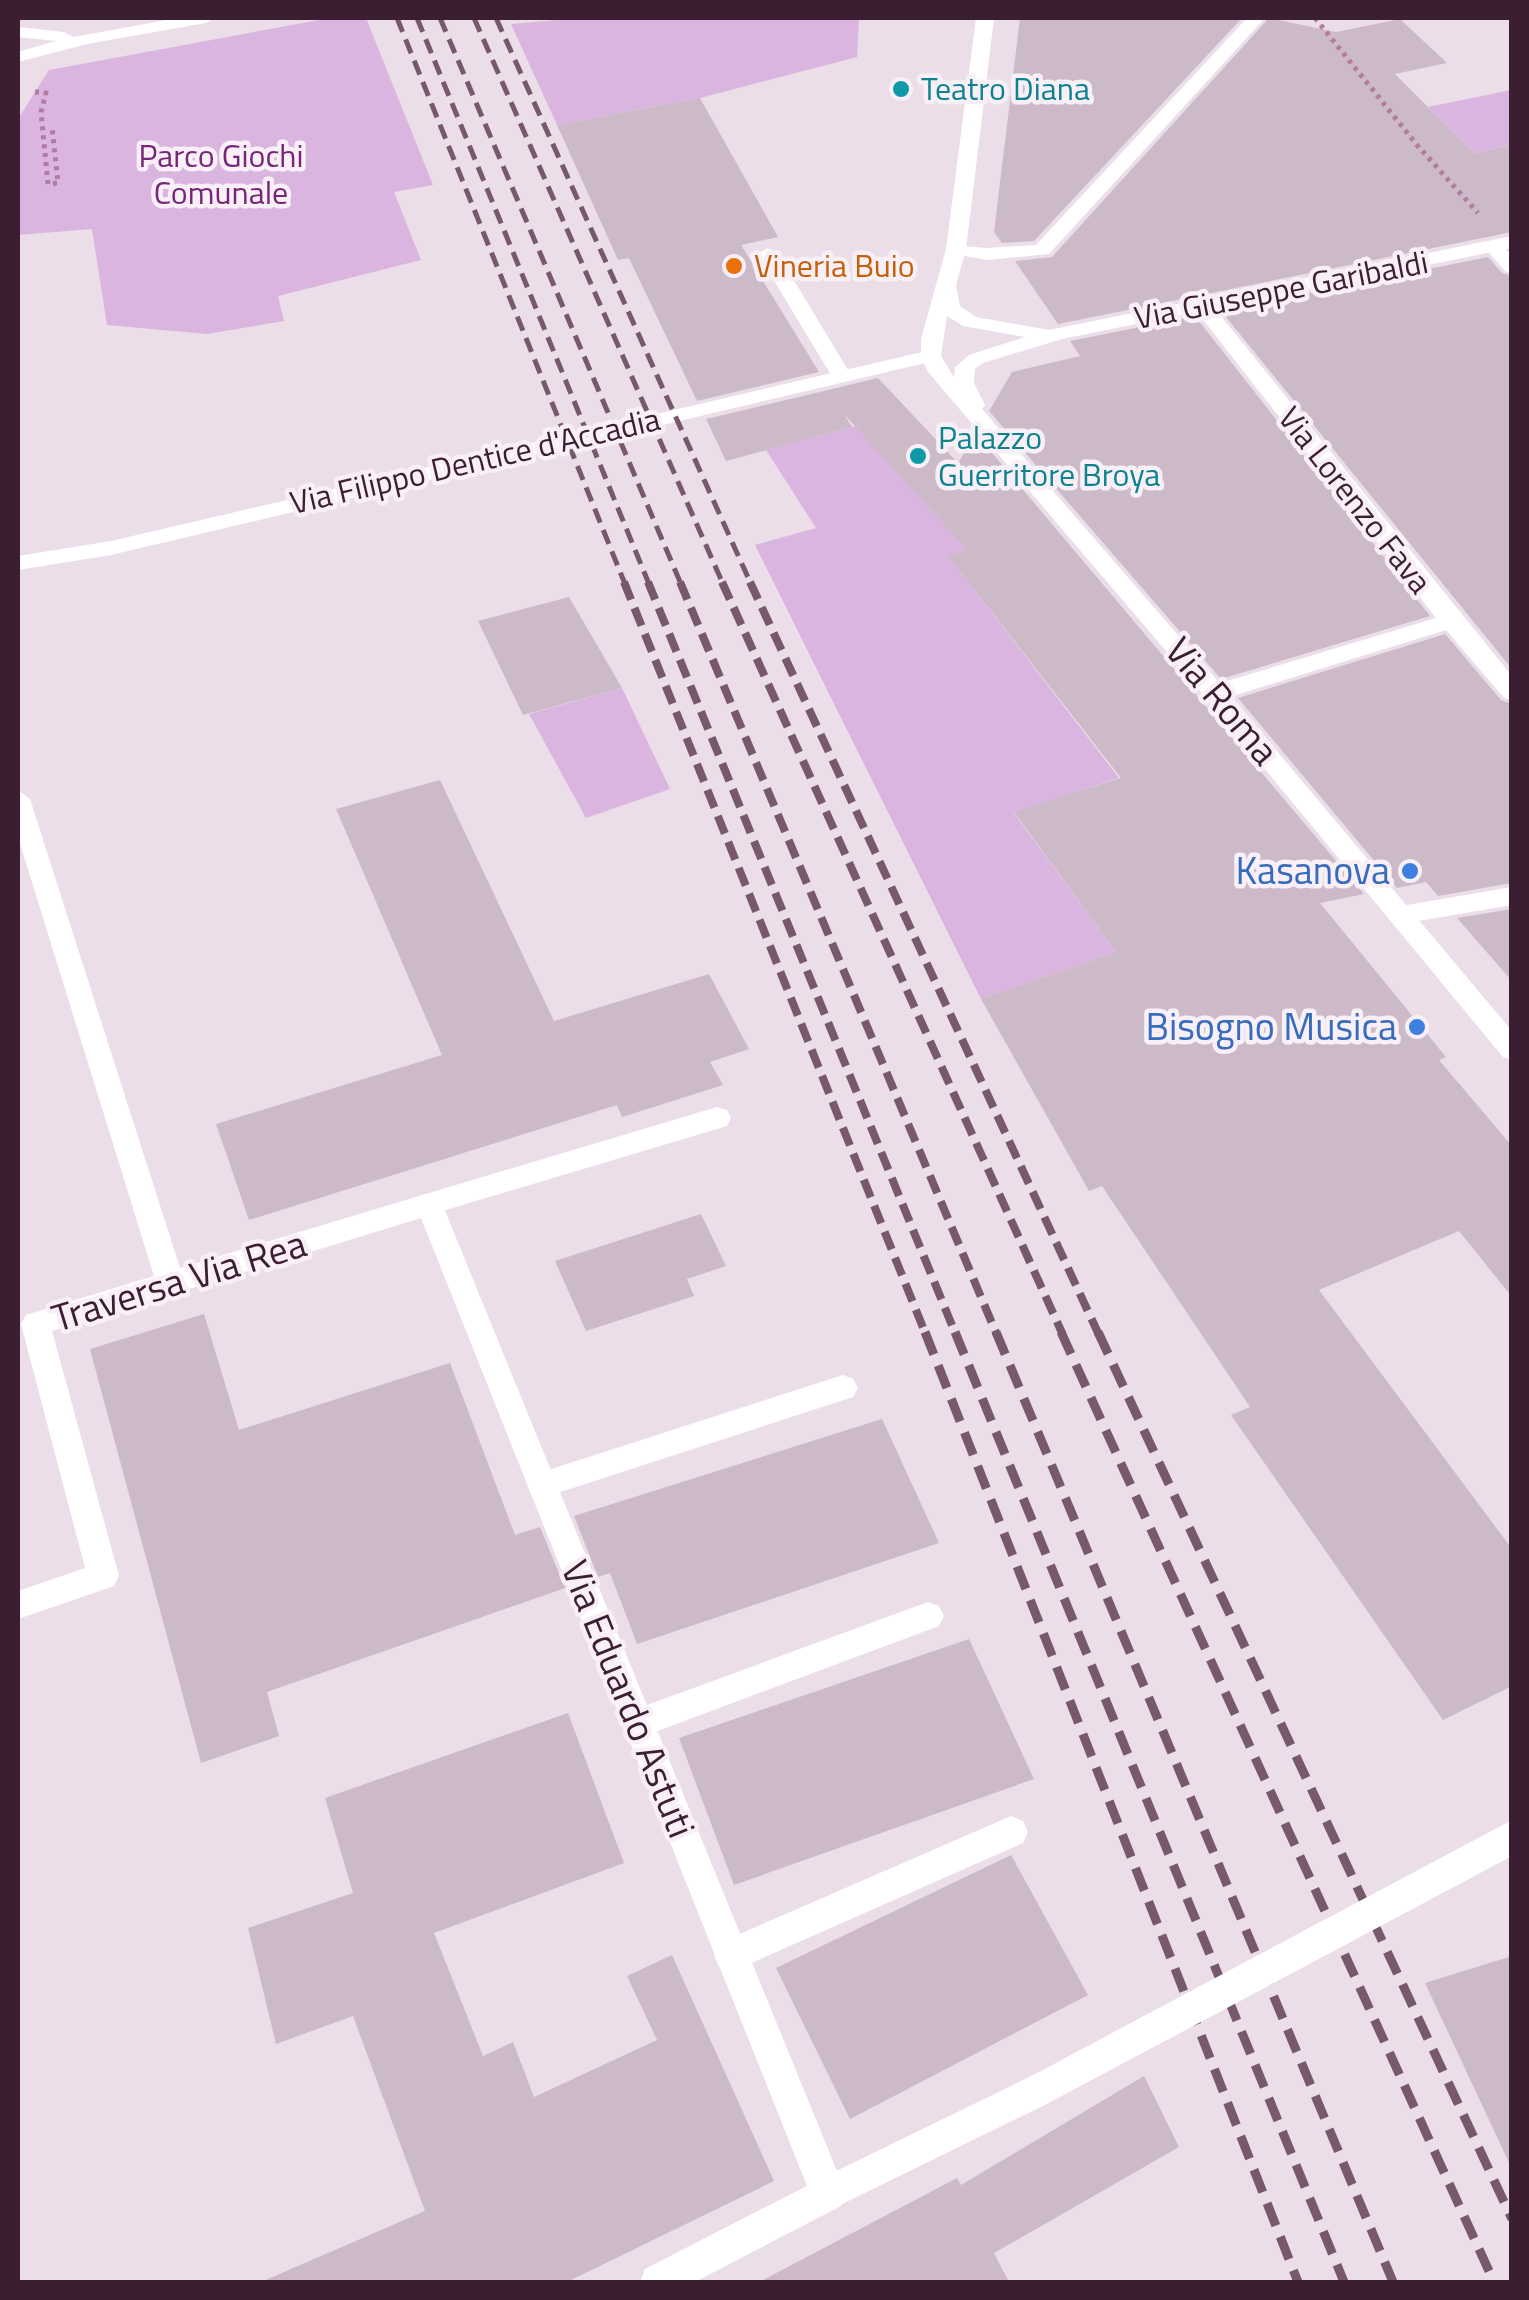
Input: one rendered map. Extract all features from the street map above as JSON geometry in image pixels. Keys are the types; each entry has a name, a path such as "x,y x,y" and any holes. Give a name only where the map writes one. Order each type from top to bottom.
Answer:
{"street":[{"path":"18,57 86,39 206,18"},
{"path":"931,356 931,338 956,249 985,18"},
{"path":"956,249 987,254 1042,250 1256,18"},
{"path":"18,32 86,39"},
{"path":"1504,244 1512,267"},
{"name":"Via Giuseppe Garibaldi","path":"979,415 964,384 965,367 976,359 1050,336 1504,244"},
{"path":"768,254 840,375"},
{"path":"947,287 950,309 970,322 1050,336"},
{"name":"Via Lorenzo Fava","path":"1201,304 1451,621 1512,692"},
{"name":"Via Filippo Dentice d'Accadia","path":"18,562 110,548 931,356"},
{"name":"Via Roma","path":"931,356 938,372 1215,693 1512,1050"},
{"path":"1215,693 1451,621"},
{"path":"18,799 170,1283"},
{"path":"1401,915 1512,896"},
{"name":"Traversa Via Rea","path":"18,1604 104,1576 36,1324 717,1118"},
{"name":"Via Eduardo Astuti","path":"429,1204 828,2193"},
{"path":"542,1485 843,1388"},
{"path":"639,1723 928,1616"},
{"path":"732,1955 1011,1832"},
{"path":"658,2282 1040,2089 1512,1838"}],"path":[{"path":"1316,18 1417,146 1504,244"},
{"path":"51,86 41,112 48,184 58,183 52,126"},
{"path":"35,92 46,93"}],"green space":[{"name":"Parco Giochi Comunale","path":"330,18 366,18 433,185 394,192 421,260 278,296 284,321 207,334 107,325 92,229 18,235 18,119 49,70"},
{"path":"580,18 859,18 857,57 700,98 557,125 511,24"},
{"path":"1511,90 1511,145 1474,153 1428,107"},
{"path":"856,426 967,550 949,557 1119,778 1014,813 1116,952 981,999 755,545 816,528 766,450"},
{"path":"622,688 670,789 586,818 529,714"}],"building":[{"path":"1020,18 1242,18 1034,241 1002,243 994,232"},
{"path":"1269,18 1336,32 1400,19 1447,63 1395,74 1474,153 1512,145 1512,232 1058,324 1015,261 1052,257"},
{"path":"700,98 778,237 741,245 819,372 697,401 629,258 618,260 557,125"},
{"path":"1488,257 1502,273 1512,276 1512,669 1221,311"},
{"path":"1195,316 1430,616 1221,679 989,411 1012,372 1080,356 1070,341"},
{"path":"878,378 958,463 976,434 1364,894 1320,903 1446,1057 1439,1060 1512,1146 1512,1297 1459,1231 1319,1290 1512,1549 1512,1686 1443,1720 1231,1415 1250,1407 1102,1186 1089,1191 981,999 1116,952 1014,812 1121,778 948,556 967,550 844,414 852,427 726,461 706,419"},
{"path":"569,597 622,688 523,715 478,621"},
{"path":"1445,634 1501,700 1512,704 1512,883 1438,896 1426,882 1397,888 1238,698"},
{"path":"440,780 554,1021 709,974 749,1049 710,1062 723,1085 622,1117 617,1105 249,1220 216,1124 442,1055 336,809"},
{"path":"1512,909 1512,981 1457,918"},
{"path":"701,1214 726,1266 687,1279 694,1296 586,1331 555,1261"},
{"path":"204,1314 239,1430 450,1363 515,1535 540,1527 565,1588 267,1692 279,1736 201,1763 90,1349"},
{"path":"882,1419 939,1543 637,1644 610,1573 598,1577 574,1516"},
{"path":"969,1639 1034,1779 734,1885 679,1738"},
{"path":"568,1713 624,1863 434,1933 483,2056 513,2042 534,2097 657,2040 627,1976 672,1955 774,2181 567,2282 261,2282 425,2211 353,2016 276,2044 248,1928 353,1893 325,1798"},
{"path":"1011,1855 1088,1995 850,2119 776,1968"},
{"path":"1512,1956 1512,2169 1425,1983"},
{"path":"1144,2076 1179,2147 994,2253 1009,2282 759,2282 957,2178 961,2185"}],"railway":[{"path":"397,18 625,584"},
{"path":"417,18 649,584"},
{"path":"440,18 681,584"},
{"path":"474,18 723,584"},
{"path":"496,18 751,584"},
{"path":"624,582 926,1335"},
{"path":"648,582 956,1335"},
{"path":"680,582 997,1335"},
{"path":"722,582 1063,1335"},
{"path":"750,582 1099,1335"},
{"path":"925,1332 1298,2282"},
{"path":"955,1332 1344,2282"},
{"path":"996,1332 1393,2282"},
{"path":"1061,1332 1494,2282"},
{"path":"1098,1332 1512,2219"}],"place":[{"name":"Teatro Diana","path":"901,89"},
{"name":"Vineria Buio","path":"734,266"},
{"name":"Palazzo Guerritore Broya","path":"918,456"},
{"name":"Kasanova","path":"1410,871"},
{"name":"Bisogno Musica","path":"1417,1027"}]}
